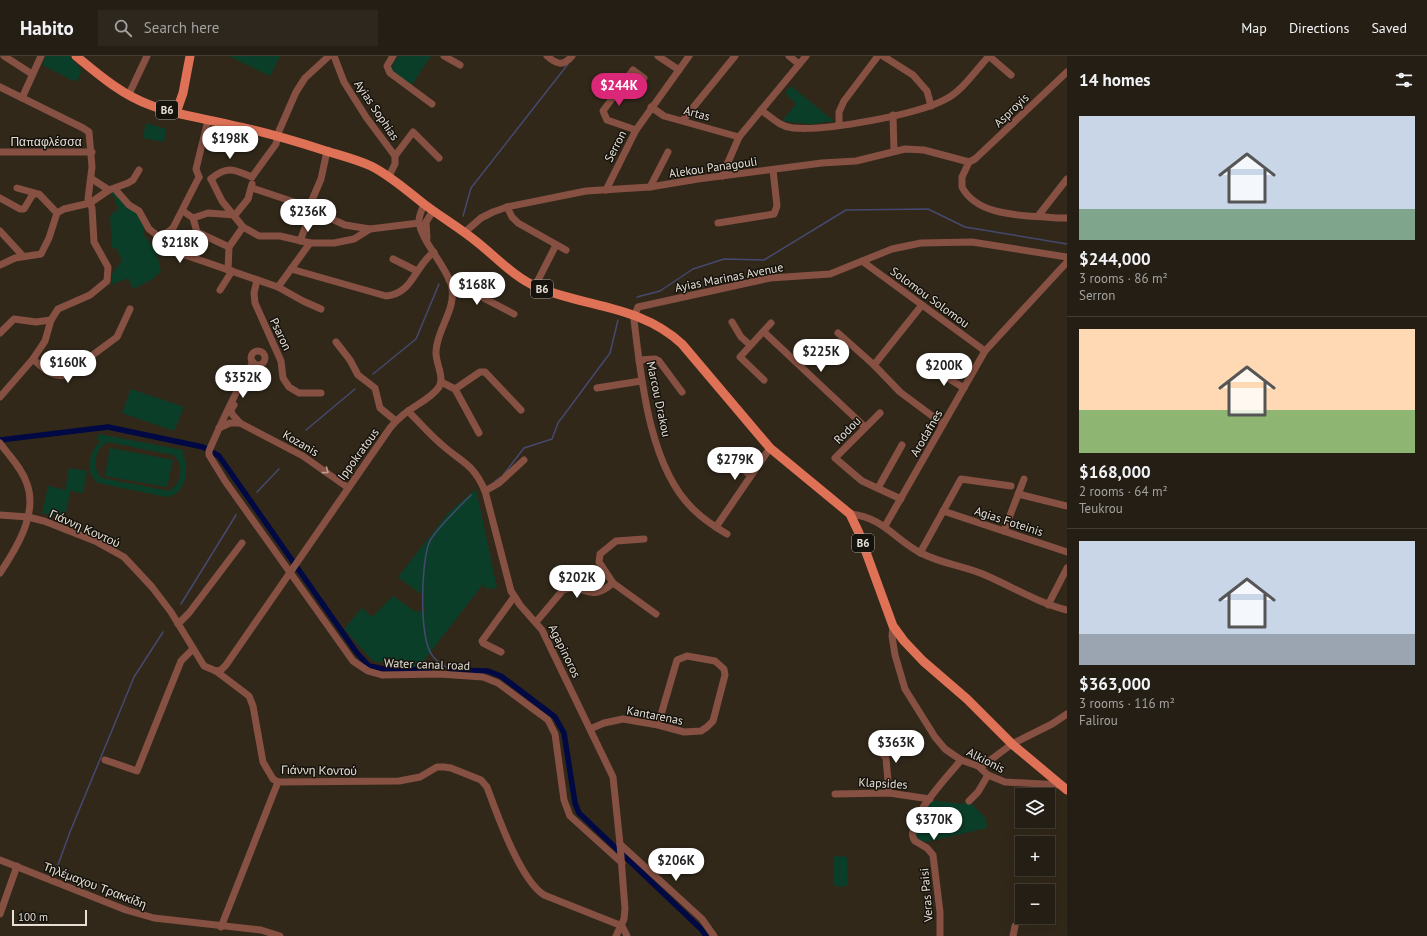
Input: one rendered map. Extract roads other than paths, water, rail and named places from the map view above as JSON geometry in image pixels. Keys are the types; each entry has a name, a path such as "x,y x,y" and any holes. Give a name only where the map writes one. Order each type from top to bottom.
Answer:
{"main road":[{"name":"B6","path":"76,56 113,86 149,105 176,113 278,137 352,158 389,176 424,204 465,232 522,278 535,286 571,298 635,314 660,326 682,344 770,448 850,514 859,533 893,626 904,641 923,661 967,699 1012,744 1064,788"},
{"path":"176,113 183,93 190,56"}],"street":[{"path":"4,56 32,74"},
{"path":"22,98 41,56"},
{"path":"128,94 147,56"},
{"path":"235,215 248,199 252,188 252,177 276,144 283,121 296,92 305,78 329,56"},
{"name":"Ayias Sophias","path":"334,56 344,82 366,117 395,156 395,164 389,176"},
{"path":"393,56 387,66 390,73 432,104"},
{"path":"444,56 460,66"},
{"path":"547,56 555,63 562,64 568,61 572,56"},
{"path":"658,56 679,70"},
{"name":"Serron","path":"606,190 621,156 636,130 689,56"},
{"path":"683,120 735,56"},
{"path":"789,56 799,64"},
{"path":"722,176 739,137 806,56"},
{"path":"839,124 839,112 844,101 878,56"},
{"path":"883,56 913,75 927,91 931,106"},
{"path":"762,110 778,123 792,128 820,127 893,115 931,106 956,92 989,56 1011,76"},
{"path":"636,130 606,120 603,111 633,70 644,78"},
{"name":"Asproyis","path":"969,162 982,153 1067,72"},
{"path":"0,87 83,128 90,135 92,152 92,179 88,196 94,242 99,253 107,264 109,272 107,281 90,295 60,307 55,312 46,338 33,359 0,397"},
{"name":"Artas","path":"651,107 664,116 683,120 739,137"},
{"path":"893,115 894,151"},
{"path":"160,238 173,228 199,177 196,169 208,120"},
{"path":"395,156 413,132 439,158"},
{"name":"Alekou Panagouli","path":"465,232 486,215 508,207 573,193 650,187 722,176 869,159 894,151 914,149 924,150 969,162"},
{"path":"300,241 321,179 327,151"},
{"name":"Παπαφλέσσα","path":"0,152 92,152"},
{"path":"650,187 668,152"},
{"path":"969,162 962,177 962,187 981,207 996,212 1067,218"},
{"path":"199,177 211,179 219,173 234,169 252,177"},
{"path":"0,265 9,260 23,256 38,256 42,253 57,213 64,209 90,203 133,180 139,170"},
{"path":"718,223 774,214 777,206 773,170"},
{"path":"92,179 112,190 129,205 139,211 149,229 182,254 194,260 230,270 278,288 321,309"},
{"path":"211,179 222,201 235,215 243,227 259,236 280,236 310,243 345,241 354,239 370,229"},
{"path":"1038,216 1067,179"},
{"path":"17,188 42,195 57,213"},
{"path":"252,188 310,209 345,225 370,229 416,222"},
{"path":"0,198 24,209 35,193"},
{"path":"416,222 424,204"},
{"path":"508,207 512,217 518,222 566,250"},
{"path":"427,240 426,222 433,210"},
{"path":"183,211 193,218 197,232 229,247"},
{"path":"416,212 416,222 449,280 452,301 436,351 441,382 455,390 479,433"},
{"path":"193,218 208,213 235,215"},
{"path":"220,290 230,270 229,247 243,227"},
{"path":"0,231 23,256"},
{"path":"182,254 197,232"},
{"name":"Ayias Marinas Avenue","path":"635,314 638,307 643,305 770,278 830,274 906,245 957,241 986,243 1040,254 1067,257"},
{"path":"278,288 310,243"},
{"path":"535,286 556,245"},
{"path":"291,269 386,296 402,291 425,259 434,252"},
{"path":"393,259 417,271"},
{"name":"Solomou Solomou","path":"862,261 985,351"},
{"name":"Arodafnes","path":"885,526 985,351 1067,262"},
{"name":"Psaron","path":"257,280 254,293 255,302 281,361 283,378 289,387 299,393 321,393"},
{"path":"449,280 514,314"},
{"path":"874,365 922,305"},
{"path":"33,359 44,369 55,375 68,374 117,337 130,309"},
{"name":"Marcou Drakou","path":"635,314 641,382 652,430 674,484 693,509 727,534"},
{"path":"0,333 14,319 36,322 51,320"},
{"path":"732,322 741,337 750,345"},
{"path":"764,380 740,357 771,323"},
{"path":"764,332 864,427"},
{"path":"838,333 874,365 900,392 943,424"},
{"path":"336,342 350,360 358,375 375,388 380,408 396,421"},
{"path":"639,360 659,361 682,392"},
{"name":"Kozanis","path":"219,428 235,393 255,363 231,410 234,419 303,456 348,487"},
{"path":"935,370 964,388"},
{"path":"455,390 480,372 485,372 521,410"},
{"name":"Ippokratous","path":"216,671 221,670 226,665 348,487 396,421 434,392 441,382"},
{"path":"597,388 641,382"},
{"name":"Agapinoros","path":"408,411 431,435 471,466 479,477 485,491 505,573 514,597 542,630 615,783 625,909 622,926 616,936"},
{"name":"Rodou","path":"880,413 864,427 835,458 862,481 900,499"},
{"path":"219,428 230,423 240,423"},
{"name":"Water canal road","path":"219,428 209,454 225,481 292,570 353,661 368,671 382,675 439,674 483,678 498,683 548,720 556,734 564,800 570,816 622,861"},
{"path":"0,443 16,464 28,485 30,498 28,517 14,550 0,573"},
{"path":"878,488 902,445"},
{"path":"716,527 750,475 770,448"},
{"path":"726,454 750,475"},
{"path":"485,491 499,483 524,460"},
{"path":"920,553 962,479 1010,486"},
{"path":"1004,531 1024,479"},
{"path":"1018,494 1067,506"},
{"name":"Agias Foteinis","path":"943,511 1067,552"},
{"path":"850,514 862,516 885,526 920,553 984,574 1048,605 1067,610"},
{"name":"Γιάννη Κοντού","path":"0,515 28,517 66,529 95,541 124,557 152,587 178,624 204,666 216,671 246,693 252,700 263,762 273,779 278,782 398,781 420,777 437,767 451,768 485,784 512,849 536,890 544,895 622,926"},
{"path":"644,539 616,541 600,554 600,566 614,583 656,614"},
{"path":"178,624 189,613 242,543"},
{"path":"1048,605 1067,568"},
{"path":"536,622 563,590 573,588 598,593 603,592 614,583"},
{"path":"501,652 483,643 482,641 514,597"},
{"name":"Alkionis","path":"893,626 892,636 895,655 905,689 940,744 961,760 981,767 988,775 1010,782 1032,782 1064,788"},
{"path":"105,760 137,771 181,661 193,649"},
{"name":"Kantarenas","path":"590,729 604,723 623,719 658,725 684,732 701,731 713,721 725,675 722,666 715,661 688,656 680,658 674,663 658,725"},
{"path":"981,767 1012,744 1052,724 1067,714"},
{"path":"877,747 886,758 889,792"},
{"name":"Veras Paisi","path":"940,936 940,912 933,855 928,848 915,842 911,833 913,824 930,798 961,760"},
{"path":"969,801 978,792 988,775"},
{"path":"221,927 278,782"},
{"name":"Klapsides","path":"835,794 889,792 930,798"},
{"path":"621,846 702,919 714,936"},
{"name":"Τηλέμαχου Τρακκίδη","path":"0,860 126,910 154,918 221,927 261,930 280,936"},
{"path":"0,914 17,866"},
{"path":"622,926 626,936"},
{"path":"1013,936 1015,926"}],"waterway":[{"path":"463,216 471,188 568,64"},
{"path":"637,297 660,291 693,269 724,259 764,260 846,210 928,209 965,227 1067,244"},
{"path":"373,374 416,339 439,284"},
{"path":"504,474 524,448 552,439 558,423 610,353 618,320"},
{"path":"306,430 355,389"},
{"path":"0,440 108,427 203,447 219,456 357,653 369,666 384,669 429,670"},
{"path":"257,492 279,469"},
{"path":"495,481 501,477"},
{"path":"451,670 435,659 428,646 423,617 424,567 426,553 432,538 448,518 471,495"},
{"path":"181,604 236,515"},
{"path":"55,873 70,832 134,677 163,632"},
{"path":"451,670 488,671 501,676 555,717 564,733 575,803 579,813 701,929 706,936"}]}
